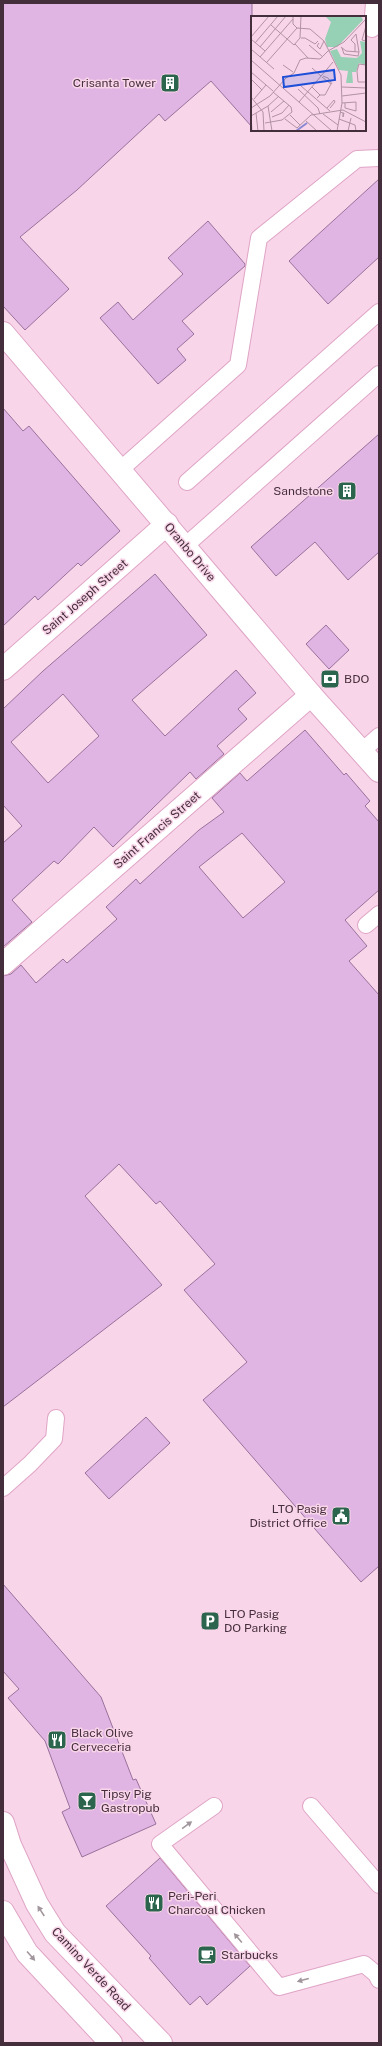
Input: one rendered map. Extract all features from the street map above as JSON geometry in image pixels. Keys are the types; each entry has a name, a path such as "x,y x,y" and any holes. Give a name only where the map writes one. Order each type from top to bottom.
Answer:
{"street":[{"name":"Oranbo Drive","path":"3,333 311,695 379,771"},
{"name":"Saint Joseph Street","path":"3,669 167,524"},
{"name":"Saint Francis Street","path":"3,964 311,695"},
{"name":"Camino Verde Road","path":"3,1823 10,1845 36,1904 55,1933 160,2043"},
{"path":"3,1912 27,1953 111,2043"}],"lane":[{"path":"372,29 374,3"},
{"path":"120,470 238,365 259,238 357,159 379,158"},
{"path":"187,482 379,312"},
{"path":"185,546 379,374"},
{"path":"362,751 379,736"},
{"path":"366,926 379,914"},
{"path":"3,1488 30,1464 54,1439 56,1418"},
{"path":"214,1806 160,1844 279,1987 364,1964 376,1974 379,1980"},
{"path":"311,1806 379,1885"}],"building":[{"path":"3,3 252,3 251,126 211,81 165,121 159,114 77,190 20,237 69,289 25,330 3,306"},
{"path":"379,179 379,257 328,304 289,261"},
{"path":"208,221 245,264 245,266 182,321 194,334 177,349 186,360 158,384 100,318 118,302 133,320 183,274 168,258"},
{"path":"3,408 23,431 29,426 120,531 81,566 78,563 38,600 35,596 3,626"},
{"name":"Sandstone","path":"379,434 379,552 348,580 315,542 276,576 251,547"},
{"path":"155,574 207,635 132,700 165,736 236,670 256,693 238,709 247,719 217,746 224,754 196,779 190,772 113,847 94,827 58,864 54,861 12,900 32,922 3,947 3,843 22,826 3,805 3,709 43,671","holes":["63,694 99,736 48,783 11,742"]},
{"path":"326,625 349,650 329,669 306,644"},
{"path":"305,730 344,775 346,773 370,801 365,806 379,822 379,890 345,920 367,946 349,961 379,995 379,1566 361,1582 203,1400 247,1362 184,1290 215,1264 160,1201 156,1204 119,1164 85,1196 162,1285 3,1407 3,976 11,974 21,965 36,983 63,959 67,963 117,919 106,907 136,879 140,884 199,830 224,812 212,798 240,773 247,781","holes":["242,833 285,882 243,918 199,867"]},
{"path":"146,1417 170,1443 109,1499 85,1473"},
{"path":"3,1584 101,1697 133,1780 136,1779 156,1824 82,1857 62,1812 70,1808 45,1741 8,1698 19,1689 3,1671"},
{"path":"160,1858 250,1966 207,2005 200,1996 190,2005 149,1958 151,1956 106,1906"}],"place":[{"name":"Crisanta Tower","path":"170,83"},
{"name":"Sandstone","path":"347,491"},
{"name":"BDO","path":"330,679"},
{"name":"LTO Pasig District Office","path":"341,1516"},
{"name":"LTO Pasig DO Parking","path":"210,1621"},
{"name":"Black Olive Cerveceria","path":"57,1740"},
{"name":"Tipsy Pig Gastropub","path":"87,1801"},
{"name":"Peri-Peri Charcoal Chicken","path":"154,1903"},
{"name":"Starbucks","path":"207,1955"}]}
